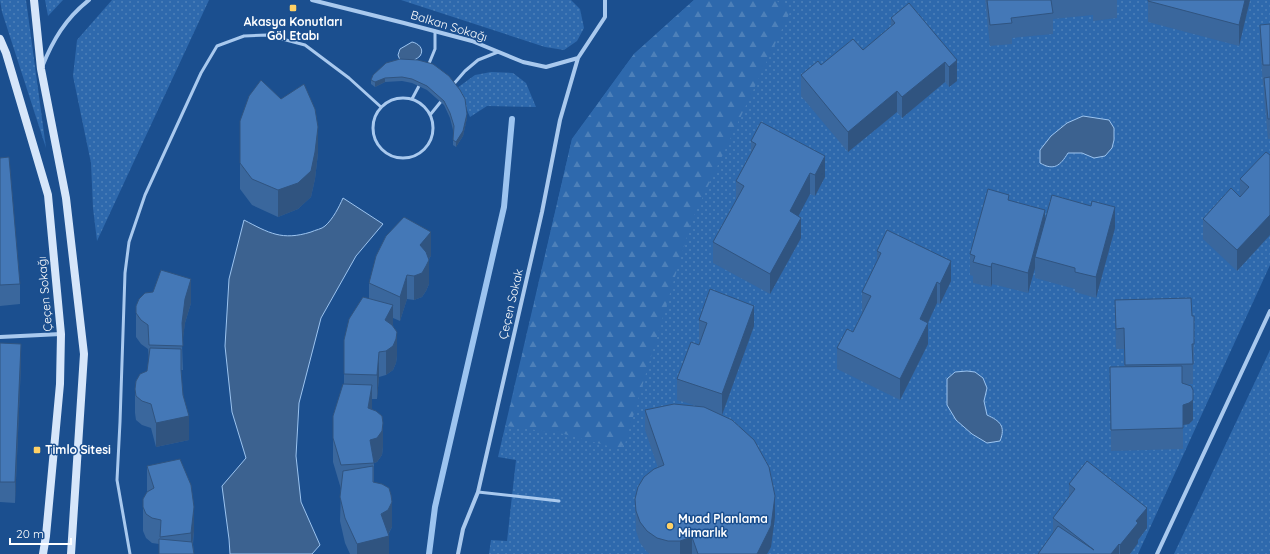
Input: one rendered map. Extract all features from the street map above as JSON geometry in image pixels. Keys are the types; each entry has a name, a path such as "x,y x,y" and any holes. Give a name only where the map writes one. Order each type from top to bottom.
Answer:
{"main road":[{"path":"34,0 41,69 66,198 84,354 71,554"},
{"name":"Çeçen Sokağı","path":"0,39 6,53 48,195 60,334 60,384 43,554"}],"street":[{"path":"41,69 51,45 64,26 77,9 89,0"},
{"name":"Balkan Sokağı","path":"312,0 472,41 523,62 546,67 578,58"},
{"name":"Çeçen Sokak","path":"458,554 463,529 478,492 542,212 560,120 578,58 605,17 605,0"},
{"path":"1157,554 1270,311"},
{"path":"0,337 60,334"}],"lane":[{"path":"428,67 435,49 435,31"},
{"path":"130,554 117,480 125,274 129,242 145,195 201,73 217,46 244,36 267,35 305,45 349,78 381,107"},
{"path":"449,91 465,70 478,60 498,52"},
{"path":"412,99 422,80"},
{"path":"430,114 444,96"},
{"path":"395,98 412,99 419,102 430,114 433,124 433,134 429,144 414,156 403,158 393,156 385,152 378,144 374,135 373,125 375,115 381,107 395,98"},
{"path":"478,492 559,501"}],"green space":[{"path":"0,0 26,0 46,148 2,12"},
{"path":"45,0 63,0 48,16"},
{"path":"112,0 209,0 97,241 93,208 91,163 73,76 77,40"},
{"path":"401,0 571,0 580,9 584,28 577,41 564,50 545,47"},
{"path":"694,0 1270,0 1270,265 1138,554 489,554 491,540 507,541 516,460 498,457 572,139 634,54"},
{"path":"694,0 775,0 791,10 692,220 623,450 564,434 506,426 572,139 634,54"},
{"path":"491,72 513,73 526,83 536,107 487,106 470,117 457,88 475,75"},
{"path":"1270,350 1270,554 1174,554"}],"shaded area":[{"path":"412,42 420,47 422,51 420,56 409,63 400,60 398,55 400,49"},
{"path":"1083,116 1109,120 1114,128 1112,148 1105,156 1094,158 1082,153 1068,153 1056,166 1049,167 1040,163 1040,150 1051,136 1067,123"},
{"path":"343,198 383,224 356,256 321,318 299,403 296,456 301,502 320,545 312,554 230,554 222,486 246,458 232,412 225,346 229,279 244,220 261,229 276,234 284,236 301,235 325,226 338,209"},
{"path":"955,372 975,372 983,378 987,388 984,401 987,415 995,419 1001,425 1002,436 1000,441 987,443 972,434 956,420 947,405 947,379"}],"building":[{"path":"987,0 1051,0 1053,13 1011,18 1012,23 990,25"},
{"path":"1148,0 1245,0 1239,25"},
{"path":"909,3 957,60 949,67 945,62 902,97 897,91 848,132 801,75 818,61 821,65 853,39 863,50 895,23 891,18"},
{"path":"1270,24 1270,65 1263,65 1260,25"},
{"path":"400,59 418,60 433,64 449,76 460,90 465,99 467,114 463,131 456,142 453,140 454,126 444,101 427,86 412,79 402,77 385,78 375,82 371,80 373,75 386,63"},
{"path":"1270,77 1270,119 1268,119 1264,78"},
{"path":"261,80 281,99 304,84 315,109 318,127 311,171 298,183 278,190 252,179 240,163 240,121 249,96"},
{"path":"761,122 825,156 815,175 810,173 790,211 801,218 770,274 713,242 744,186 736,181 756,144 751,141"},
{"path":"1266,152 1270,155 1270,215 1237,250 1203,219 1231,188 1240,197 1249,187 1240,179"},
{"path":"9,157 20,284 0,285 0,158"},
{"path":"988,189 1009,195 1008,200 1045,210 1028,273 992,263 991,267 973,262 975,256 970,254"},
{"path":"1052,195 1091,206 1092,201 1115,207 1096,277 1075,272 1075,268 1035,257"},
{"path":"404,217 431,232 420,245 426,252 429,260 422,273 414,276 407,275 400,297 369,283 376,256 386,236"},
{"path":"887,230 951,261 940,284 937,282 920,319 928,323 900,379 837,348 847,329 853,332 871,296 862,292 881,253 877,251"},
{"path":"161,270 191,279 185,299 182,323 183,346 149,345 148,325 141,320 136,313 136,306 139,299 145,293 153,292"},
{"path":"710,289 754,306 722,394 677,379 691,342 699,345 707,323 699,320"},
{"path":"363,297 393,305 385,320 392,325 397,332 396,339 393,346 386,351 379,352 377,375 344,374 344,340 349,319"},
{"path":"1191,298 1192,316 1194,316 1194,344 1192,344 1193,364 1125,365 1124,328 1116,329 1115,300"},
{"path":"0,343 21,344 15,482 0,482"},
{"path":"150,348 181,349 183,395 189,416 156,423 151,404 142,401 136,396 136,381 140,374 147,371"},
{"path":"1182,366 1182,383 1191,386 1193,390 1193,400 1183,405 1183,428 1111,430 1110,367"},
{"path":"343,384 372,385 368,408 376,411 382,416 383,423 382,431 377,438 370,440 374,463 341,465 333,438 333,416"},
{"path":"674,404 704,407 732,420 754,440 769,467 775,496 771,526 757,554 698,554 692,537 680,541 668,541 657,538 647,531 640,522 636,511 635,499 638,487 644,477 654,469 664,465 645,410"},
{"path":"180,459 191,485 194,507 191,533 160,537 161,520 152,518 146,514 143,507 143,499 147,492 154,488 147,466"},
{"path":"1087,461 1147,508 1136,521 1138,523 1111,554 1038,554 1058,526 1094,550 1053,518 1075,489 1069,484"},
{"path":"373,466 373,482 382,484 389,488 391,495 392,502 388,510 381,514 389,536 357,544 345,518 340,497 343,471"},
{"path":"159,539 192,542 194,554 159,554"}],"waterway":[{"path":"429,554 435,507 504,207 512,119"}],"place":[{"name":"Akasya Konutları Göl Etabı","path":"293,8"},
{"name":"Timlo Sitesi","path":"37,450"},
{"name":"Muad Planlama Mimarlık","path":"670,526"}]}
